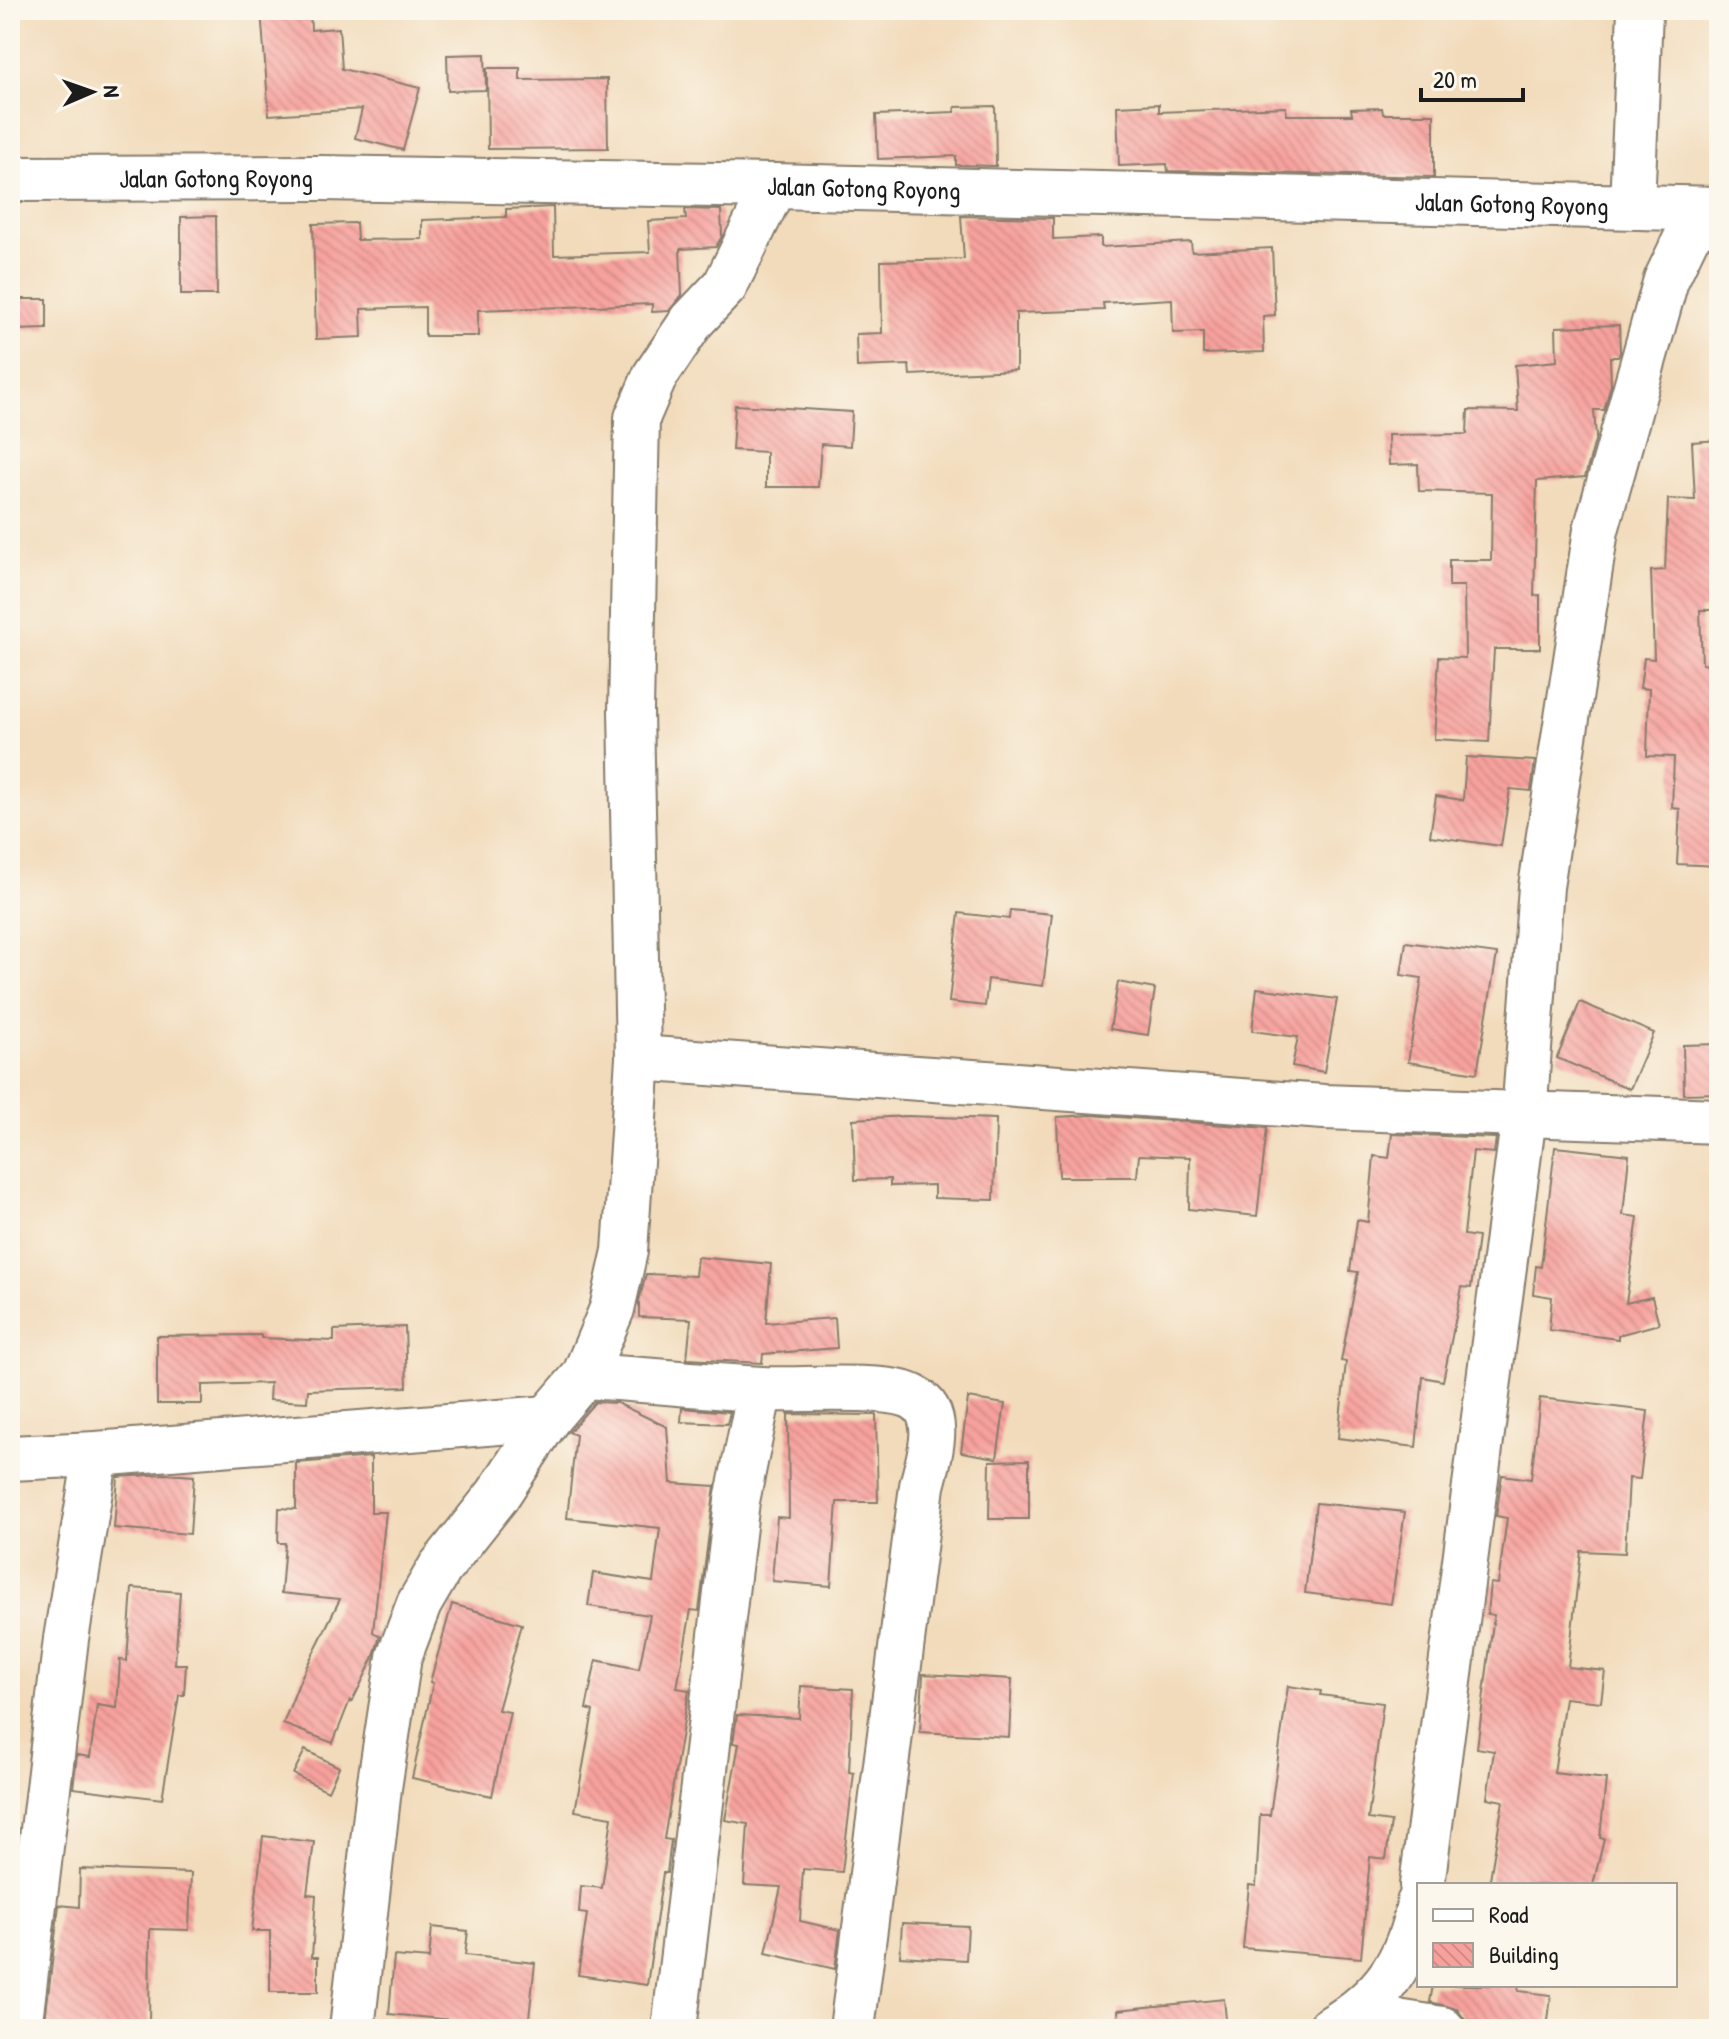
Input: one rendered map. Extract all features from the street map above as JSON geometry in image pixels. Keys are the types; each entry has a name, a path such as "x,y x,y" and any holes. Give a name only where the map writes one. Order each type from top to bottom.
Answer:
{"street":[{"path":"1632,206 1640,10"},
{"name":"Jalan Gotong Royong","path":"10,179 321,178 774,186 1632,206 1719,211"},
{"path":"352,2029 379,1788 399,1657 419,1604 440,1568 497,1496 548,1418 584,1376 612,1309 625,1251 638,1058 631,711 637,418 655,376 692,321 725,286 774,186"},
{"path":"1422,1883 1524,1116 1541,887 1596,530 1666,280 1689,232 1719,211"},
{"path":"638,1058 1078,1091 1524,1116 1719,1121"},
{"path":"584,1376 760,1389 890,1392 914,1397 927,1413 934,1436 922,1486 852,2029"},
{"path":"674,2029 737,1501 760,1389"},
{"path":"10,1458 548,1418"},
{"path":"19,2029 61,1670 96,1454"},
{"path":"1346,2020 1389,1981 1417,1915"},
{"path":"1346,2020 1384,2020 1442,2029"}],"building":[{"path":"261,10 310,10 311,30 339,28 342,69 420,88 403,150 355,138 362,109 269,115"},
{"path":"485,54 486,90 448,91 447,55"},
{"path":"487,68 520,68 520,80 607,79 608,148 488,149"},
{"path":"1159,104 1159,112 1286,107 1286,115 1352,115 1351,109 1382,108 1383,114 1434,114 1434,177 1168,171 1167,164 1119,166 1117,106"},
{"path":"995,106 996,166 956,165 956,156 878,159 876,115 955,112 955,107"},
{"path":"553,207 554,255 650,252 648,221 686,219 685,209 721,210 722,236 716,247 680,249 682,295 669,311 652,312 652,304 478,310 478,336 425,336 425,307 361,309 362,337 316,339 313,224 356,223 357,240 422,239 422,220 506,217 506,209"},
{"path":"216,216 217,295 181,295 181,217"},
{"path":"961,216 1053,218 1053,239 1101,237 1101,247 1191,242 1192,252 1272,248 1275,315 1263,316 1264,352 1203,354 1203,332 1173,333 1172,299 1103,303 1104,310 1016,313 1016,370 910,375 909,365 857,367 856,334 882,333 881,261 964,259"},
{"path":"12,299 47,299 47,329 13,330"},
{"path":"1619,325 1620,352 1618,357 1610,357 1611,385 1604,410 1594,410 1596,437 1585,477 1537,481 1534,596 1540,595 1540,649 1494,649 1489,742 1434,739 1439,657 1465,658 1464,586 1449,586 1449,560 1491,560 1492,493 1419,491 1418,464 1389,465 1388,435 1467,434 1468,410 1518,411 1515,365 1557,361 1556,327"},
{"path":"735,405 852,412 850,446 821,444 818,487 766,487 766,452 732,450"},
{"path":"1719,440 1719,610 1700,610 1702,664 1713,666 1707,723 1719,724 1719,866 1677,864 1680,809 1672,808 1674,757 1647,756 1649,689 1640,688 1644,658 1654,659 1651,571 1665,570 1668,499 1695,500 1692,442"},
{"path":"1466,757 1535,761 1531,791 1510,789 1501,846 1430,836 1436,796 1463,800"},
{"path":"1010,910 1052,914 1043,986 988,979 985,1006 949,1002 959,913 1009,919"},
{"path":"1406,942 1497,954 1477,1073 1408,1062 1422,978 1401,975"},
{"path":"1118,982 1155,989 1148,1035 1110,1029"},
{"path":"1257,988 1337,999 1324,1072 1292,1066 1298,1037 1252,1031"},
{"path":"1580,1002 1654,1033 1630,1089 1557,1058"},
{"path":"1719,1044 1719,1093 1684,1094 1683,1045"},
{"path":"1091,1115 1267,1128 1257,1216 1189,1209 1190,1157 1139,1155 1137,1177 1059,1177 1057,1117"},
{"path":"907,1116 996,1119 994,1200 934,1198 934,1185 890,1186 890,1179 855,1180 853,1119"},
{"path":"1392,1134 1496,1138 1494,1153 1473,1151 1464,1235 1478,1237 1471,1288 1462,1287 1443,1381 1423,1377 1416,1447 1338,1438 1346,1362 1341,1361 1358,1272 1350,1271 1357,1220 1368,1222 1374,1156 1389,1158"},
{"path":"1555,1147 1629,1155 1623,1215 1638,1217 1626,1303 1652,1297 1659,1324 1618,1335 1618,1339 1549,1330 1552,1297 1533,1294 1536,1266 1541,1267"},
{"path":"697,1257 771,1264 766,1323 835,1318 837,1348 763,1354 762,1363 687,1359 691,1319 639,1317 639,1301 646,1274 695,1276"},
{"path":"405,1327 407,1387 308,1390 307,1402 269,1400 270,1383 202,1385 202,1404 157,1404 157,1336 261,1335 261,1338 334,1341 334,1330"},
{"path":"968,1398 1005,1404 997,1458 961,1452"},
{"path":"1540,1398 1648,1411 1640,1479 1629,1478 1625,1553 1581,1551 1568,1667 1605,1671 1601,1702 1565,1698 1554,1773 1606,1779 1600,1838 1604,1839 1593,1883 1489,1883 1503,1801 1487,1798 1494,1751 1477,1748 1494,1615 1487,1614 1490,1583 1498,1584 1507,1518 1496,1516 1502,1475 1531,1479"},
{"path":"595,1402 617,1403 667,1427 671,1483 715,1486 699,1611 691,1610 677,1688 689,1690 664,1839 671,1840 667,1873 663,1873 647,1985 578,1975 587,1914 579,1913 581,1886 602,1888 612,1817 575,1811 593,1711 586,1709 596,1660 639,1669 650,1615 588,1606 593,1573 653,1582 660,1528 567,1518 576,1435 569,1432"},
{"path":"682,1408 730,1412 727,1424 681,1422"},
{"path":"788,1414 876,1415 878,1502 837,1502 831,1586 772,1581 777,1517 789,1518"},
{"path":"371,1457 371,1512 386,1512 373,1632 380,1636 373,1659 352,1702 350,1700 333,1743 283,1724 301,1678 340,1599 281,1593 285,1543 278,1543 279,1508 296,1509 296,1463"},
{"path":"1029,1460 1029,1519 989,1519 990,1461"},
{"path":"194,1476 190,1534 114,1528 118,1477"},
{"path":"1316,1503 1405,1512 1391,1604 1305,1593"},
{"path":"132,1588 180,1592 175,1664 186,1664 184,1695 179,1695 162,1799 73,1788 77,1755 90,1757 97,1705 117,1708 120,1660 127,1661"},
{"path":"452,1604 522,1624 498,1710 510,1712 492,1796 412,1778 433,1683 430,1682"},
{"path":"923,1674 1012,1679 1009,1737 920,1732"},
{"path":"801,1686 853,1689 849,1772 854,1773 842,1872 803,1869 800,1921 840,1930 835,1969 766,1953 781,1887 744,1885 748,1824 725,1820 739,1744 733,1743 737,1715 799,1718"},
{"path":"1288,1686 1321,1691 1320,1695 1383,1703 1368,1819 1391,1822 1386,1859 1370,1857 1361,1958 1243,1948 1249,1885 1256,1886 1260,1815 1270,1815"},
{"path":"305,1750 339,1767 328,1791 293,1774"},
{"path":"263,1836 314,1842 307,1894 316,1895 312,1957 318,1957 318,1992 270,1992 270,1931 252,1931"},
{"path":"80,1869 191,1873 189,1930 150,1929 149,2029 44,2029 59,1905 79,1907"},
{"path":"902,1923 968,1926 966,1960 900,1956"},
{"path":"432,1927 468,1931 465,1955 535,1963 528,2027 389,2014 394,1956 429,1959"},
{"path":"1433,1987 1519,1987 1518,1991 1551,1995 1547,2029 1517,2029 1465,2020 1457,2009 1430,2002"},
{"path":"1224,1999 1227,2029 1119,2029 1118,2010"}]}
